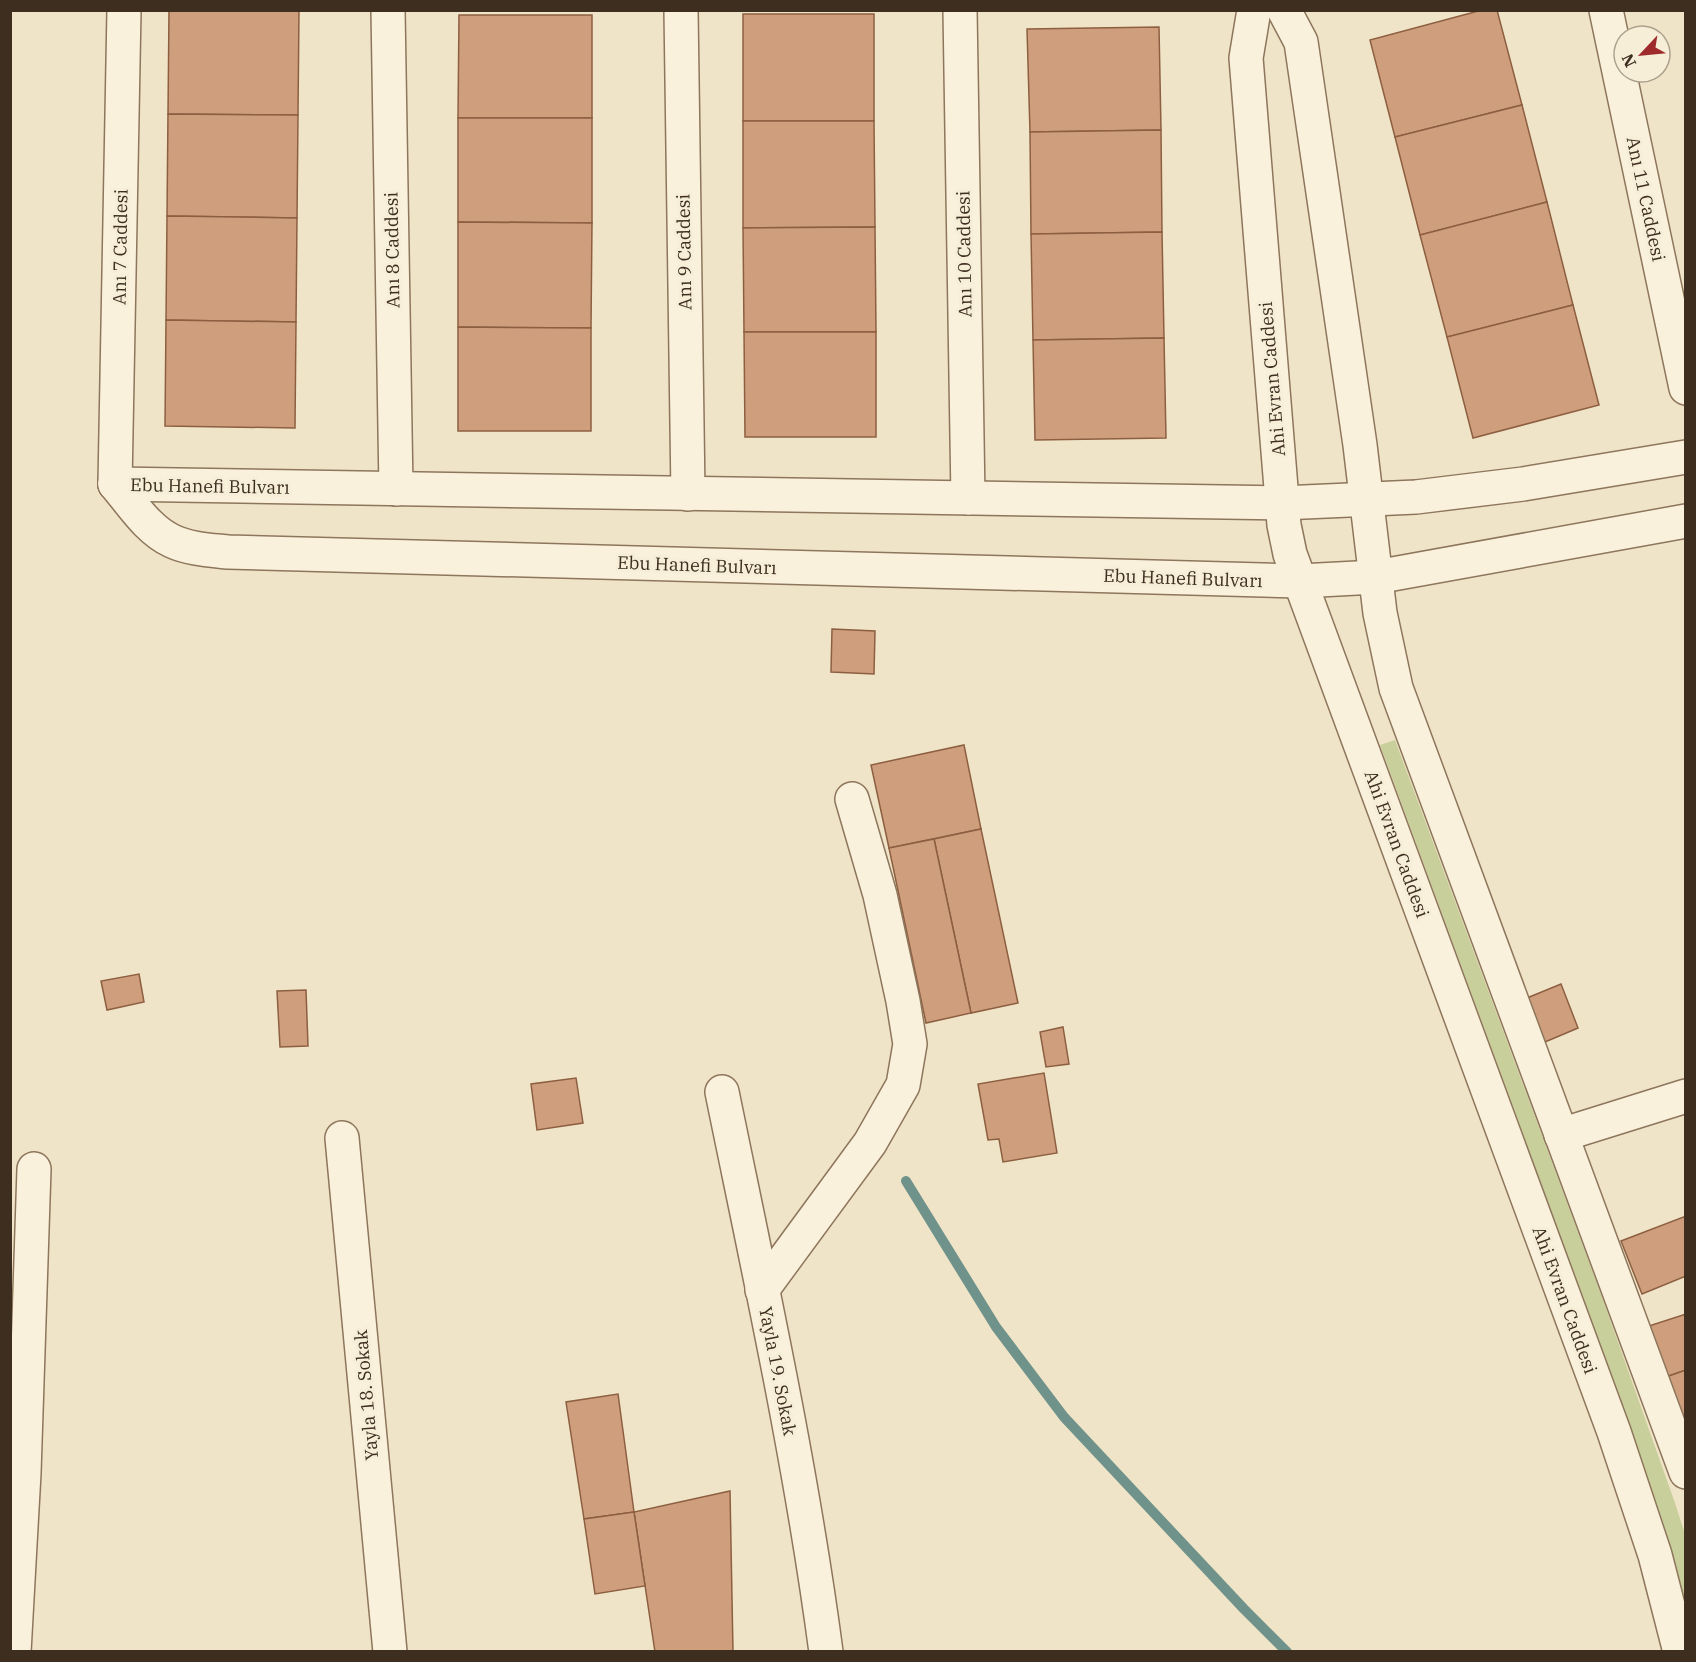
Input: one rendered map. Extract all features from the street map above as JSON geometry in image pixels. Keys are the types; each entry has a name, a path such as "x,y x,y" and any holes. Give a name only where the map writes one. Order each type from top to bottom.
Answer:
{"street":[{"name":"Anı 7 Caddesi","path":"115,484 124,10"},
{"name":"Anı 8 Caddesi","path":"388,10 396,489"},
{"name":"Anı 9 Caddesi","path":"681,10 688,494"},
{"name":"Anı 10 Caddesi","path":"960,10 968,498"},
{"name":"Ahi Evran Caddesi","path":"1254,10 1246,58 1282,503 1288,544 1614,1432 1655,1555 1680,1652"},
{"path":"1284,10 1301,42 1376,577 1386,644 1396,688 1686,1472"},
{"name":"Anı 11 Caddesi","path":"1606,10 1686,388"},
{"name":"Ebu Hanefi Bulvarı","path":"115,484 1282,503 1416,497 1523,484 1686,457"},
{"name":"Ebu Hanefi Bulvarı","path":"115,484 153,528 172,541 199,549 228,552 1300,581 1376,577 1686,521"},
{"path":"762,1290 870,1143 903,1086 909,1044 903,1001 880,894 852,799"},
{"name":"Yayla 19. Sokak","path":"722,1092 797,1468 817,1582 826,1652"},
{"path":"1561,1135 1686,1096"},
{"name":"Yayla 18. Sokak","path":"342,1138 390,1652"},
{"path":"14,1652 24,1473 34,1169"}],"green space":[{"path":"1395,740 1601,1294 1675,1503 1685,1534 1685,1602 1666,1533 1585,1303 1380,745"}],"building":[{"path":"169,10 299,10 298,115 168,114"},
{"path":"1482,10 1497,10 1522,105 1395,137 1370,40"},
{"path":"743,14 874,14 874,121 743,121"},
{"path":"459,15 592,15 592,118 458,118"},
{"path":"1159,27 1161,130 1030,132 1027,29"},
{"path":"1522,105 1547,202 1420,235 1395,137"},
{"path":"168,114 298,115 297,218 167,216"},
{"path":"458,118 592,118 592,223 458,222"},
{"path":"743,121 874,121 875,227 743,228"},
{"path":"1161,130 1162,232 1031,234 1030,132"},
{"path":"1547,202 1573,305 1447,337 1420,235"},
{"path":"167,216 297,218 296,322 166,320"},
{"path":"458,222 592,223 591,328 458,327"},
{"path":"875,227 876,332 744,332 743,228"},
{"path":"1162,232 1164,338 1033,340 1031,234"},
{"path":"1573,305 1599,405 1473,438 1447,337"},
{"path":"166,320 296,322 295,428 165,426"},
{"path":"458,327 591,328 591,431 458,431"},
{"path":"744,332 876,332 876,437 745,437"},
{"path":"1164,338 1166,438 1035,440 1033,340"},
{"path":"832,629 875,631 874,674 831,672"},
{"path":"964,745 981,829 889,848 871,765"},
{"path":"981,829 1018,1003 971,1013 934,839"},
{"path":"934,839 971,1013 926,1023 889,848"},
{"path":"139,974 144,1002 107,1010 101,981"},
{"path":"1561,984 1578,1028 1545,1042 1527,998"},
{"path":"306,990 308,1046 280,1047 277,991"},
{"path":"1063,1027 1069,1064 1046,1067 1040,1032"},
{"path":"1044,1073 1057,1153 1003,1162 999,1139 988,1140 978,1084"},
{"path":"576,1078 583,1123 537,1130 531,1084"},
{"path":"1686,1216 1686,1276 1642,1294 1621,1241"},
{"path":"1686,1314 1686,1370 1666,1377 1649,1326"},
{"path":"1686,1370 1686,1436 1666,1377"},
{"path":"618,1394 634,1512 584,1519 566,1402"},
{"path":"730,1491 733,1652 655,1652 634,1512"},
{"path":"634,1512 645,1586 595,1594 584,1519"}],"waterway":[{"path":"906,1181 996,1327 1064,1417 1287,1652"}]}
